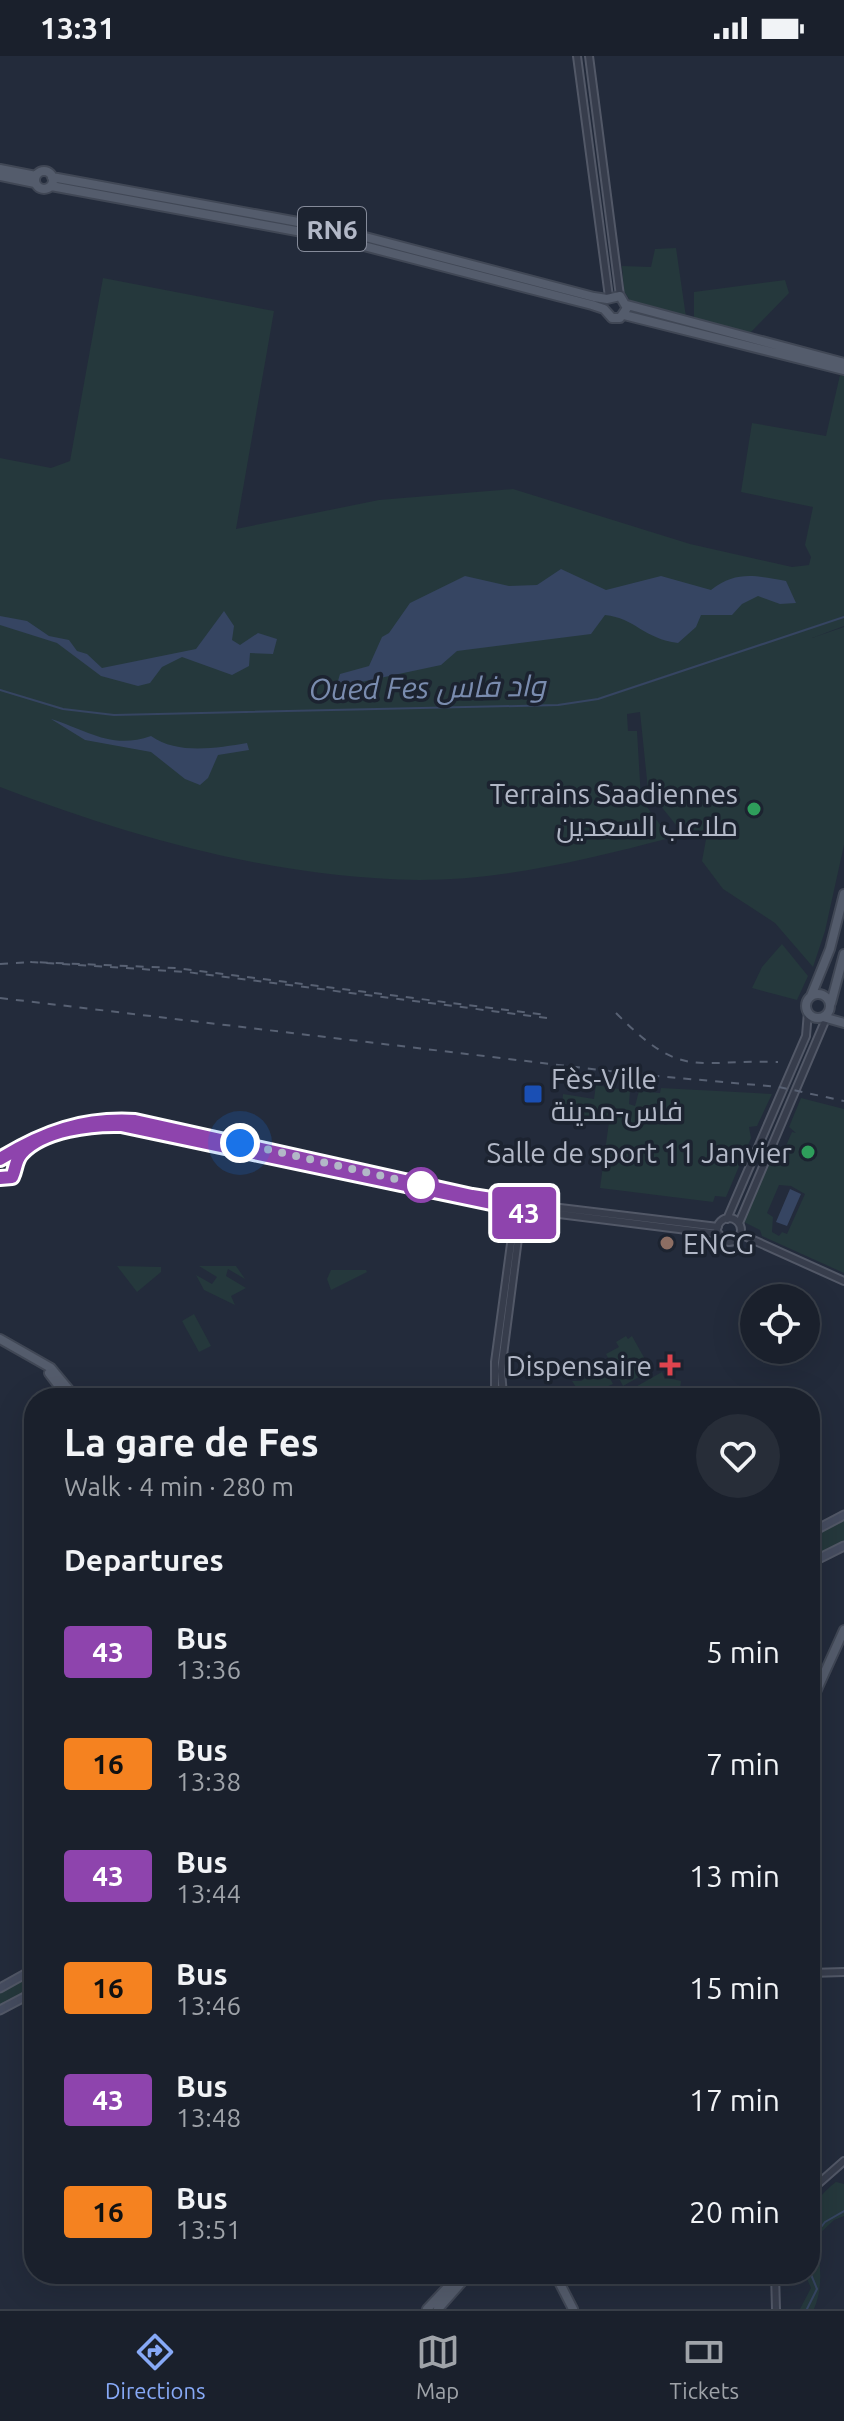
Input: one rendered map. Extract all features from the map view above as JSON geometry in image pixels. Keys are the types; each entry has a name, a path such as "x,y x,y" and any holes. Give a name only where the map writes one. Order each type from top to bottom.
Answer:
{"main road":[{"name":"RN6","path":"0,169 35,179 42,189 51,181"},
{"name":"RN6","path":"0,176 35,179 44,171 51,181 329,237 607,302 620,296"},
{"path":"620,296 627,305 844,363"},
{"name":"RN6","path":"607,302 612,318 624,315 844,370"},
{"path":"624,315 627,305"},
{"path":"828,1012 814,1017 808,1012 807,1003 830,949 844,894"},
{"path":"828,1012 844,954"},
{"path":"811,996 821,994 828,1012 844,1021"},
{"path":"0,1341 46,1371 60,1388"},
{"path":"0,1341 51,1368 68,1388"},
{"path":"820,1528 844,1515"},
{"path":"820,1558 844,1546"},
{"path":"820,1683 844,1630"},
{"path":"0,1988 24,1975"},
{"path":"0,2010 24,1997"},
{"path":"427,2309 451,2284"},
{"path":"438,2309 460,2284"},
{"path":"557,2284 570,2309"}],"street":[{"path":"577,56 607,302"},
{"path":"589,56 620,296"},
{"path":"718,1231 727,1219 806,1036 808,1012"},
{"path":"740,1234 739,1223 828,1012"},
{"path":"15,1166 2,1159 40,1135 72,1125 107,1120 135,1121 518,1209"},
{"path":"0,1178 12,1177 24,1151 47,1138 89,1126 138,1126 338,1173 518,1209 718,1231 731,1242 740,1234"},
{"path":"501,1388 518,1209"},
{"path":"727,1219 739,1223"},
{"path":"740,1234 844,1281"},
{"path":"820,1973 844,1972"},
{"path":"820,2182 844,2161"},
{"path":"775,2284 776,2309"}],"green space":[{"path":"676,248 686,317 631,302 624,291 622,266 651,267 655,249"},
{"path":"103,278 274,311 236,529 379,500 513,489 690,544 792,567 809,565 811,557 805,545 813,507 741,492 752,423 826,436 840,375 844,376 844,626 812,638 844,627 844,845 825,931 813,967 775,923 723,889 702,861 707,834 688,829 684,835 648,790 640,712 627,714 628,731 637,731 641,799 670,838 578,861 483,876 419,880 365,878 258,863 102,823 0,787 0,458 51,468 70,461"},
{"path":"785,280 789,293 750,333 694,321 694,292"},
{"path":"782,944 808,976 797,1000 752,988 762,967"},
{"path":"596,1085 630,1091 629,1104 635,1106 639,1091 660,1093 661,1088 772,1094 757,1126 749,1127 751,1138 726,1197 715,1196 713,1202 600,1188 609,1122 561,1115 563,1094 594,1099"},
{"path":"801,1098 844,1109 844,1273 762,1236 760,1230 744,1222 770,1158 775,1155 781,1157 792,1132 796,1133 789,1127","holes":["779,1185 791,1186 805,1194 787,1234 782,1232 779,1236 772,1232 773,1217 767,1213"]},
{"path":"117,1266 161,1267 161,1272 137,1292"},
{"path":"199,1266 236,1266 245,1279 228,1269 226,1276 246,1288 231,1296 235,1305 204,1290 196,1275 212,1284 217,1277"},
{"path":"331,1270 367,1272 331,1290 327,1279"},
{"path":"194,1314 211,1346 199,1352 182,1321"},
{"path":"626,1336 628,1339 632,1336 651,1370 623,1386 606,1354 619,1347 616,1342"},
{"path":"604,1367 613,1384 604,1388 577,1388 572,1381 581,1381"},
{"path":"662,1372 664,1377 681,1381 680,1388 634,1388"},
{"path":"844,1516 844,1541 820,1554 820,1529"},
{"path":"24,1978 24,1993 0,2007 0,1991"},
{"path":"836,2182 844,2184 844,2216 834,2220 820,2233 820,2198"},
{"path":"809,2284 819,2284 814,2309 800,2309 811,2288"}],"water":[{"path":"561,569 606,590 661,576 711,590 729,579 765,577 786,581 796,603 780,604 758,596 742,604 732,615 701,615 696,627 678,643 666,641 624,620 605,615 591,634 457,651 441,665 347,685 338,681 340,674 369,666 382,637 389,633 410,603 465,576 509,586 537,585"},
{"path":"224,611 234,626 232,640 240,645 258,633 277,639 273,654 250,653 249,666 232,675 182,657 162,667 150,683 138,686 101,676 57,643 0,625 0,616 27,621 49,636 69,640 77,651 87,654 102,668 196,649"},
{"path":"51,719 111,740 137,740 151,736 185,748 247,743 249,750 218,755 208,778 200,785 185,779 151,752 85,740"},
{"path":"790,1189 801,1194 787,1226 776,1222"}],"waterway":[{"name":"Oued Fes واد فاس","path":"0,690 63,709 114,715 558,705 598,699 844,617"},
{"path":"820,2228 844,2211"},
{"path":"807,2309 817,2289 815,2284"}],"railway":[{"path":"0,964 31,962"},
{"path":"547,1015 176,968 31,962 187,972 547,1018"},
{"path":"0,998 634,1074 779,1087 844,1101"},
{"path":"616,1013 639,1035 675,1058 707,1063 778,1062"}],"bus line":[{"name":"43","path":"0,1159 40,1135 72,1125 107,1120 135,1121 472,1196 511,1202 520,1198 526,1201 528,1207 518,1215 510,1207 468,1201 138,1126 121,1125 89,1126 47,1138 19,1155 12,1177 0,1178"}],"place":[{"name":"Terrains Saadiennes ملاعب السعدين","path":"754,809"},
{"name":"Fès-Ville فاس-مدينة","path":"533,1094"},
{"name":"Salle de sport 11 Janvier","path":"808,1152"},
{"name":"ENCG","path":"667,1243"},
{"name":"Dispensaire","path":"670,1365"}],"route":[{"path":"240,1143 421,1185"}]}
